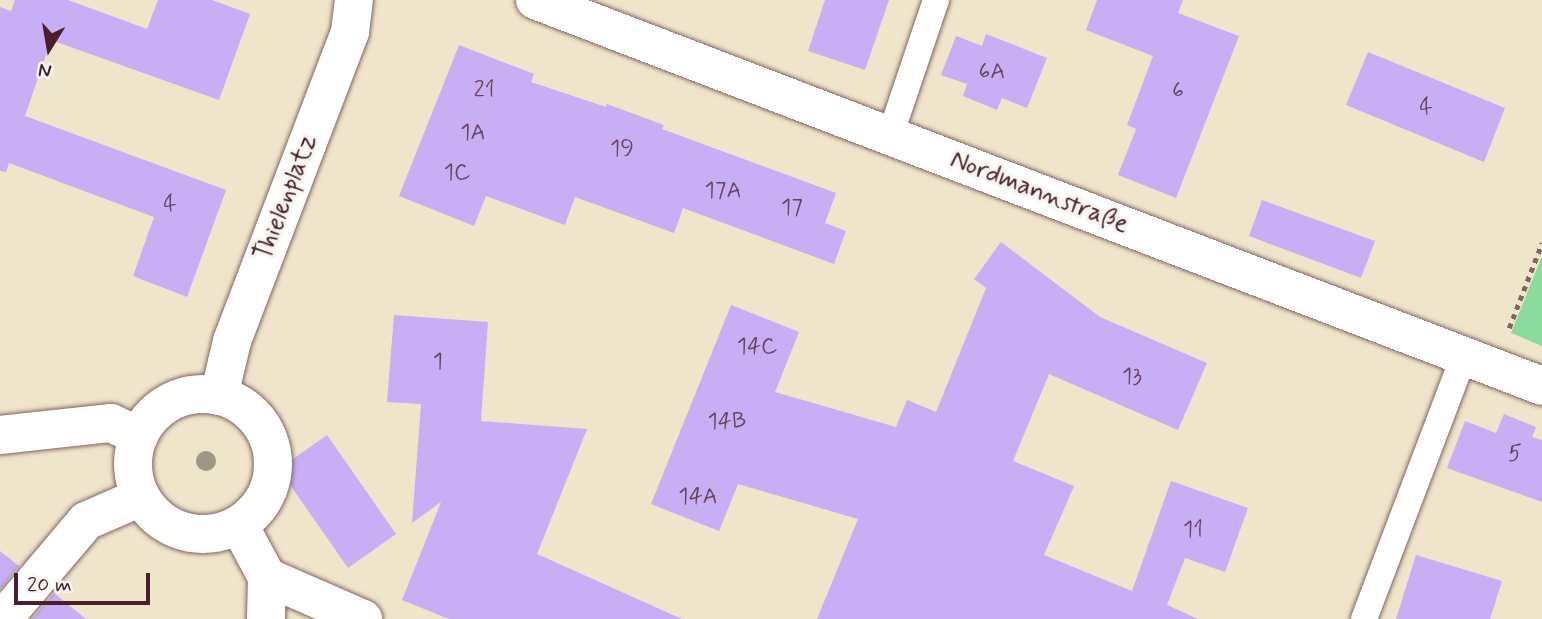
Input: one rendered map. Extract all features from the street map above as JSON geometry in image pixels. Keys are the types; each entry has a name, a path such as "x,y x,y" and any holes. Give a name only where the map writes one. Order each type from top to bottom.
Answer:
{"street":[{"name":"Thielenplatz","path":"219,396 232,341 350,32 354,0"},
{"name":"Nordmannstraße","path":"535,0 1542,386"},
{"path":"200,394 219,396 241,405 258,420 270,442 274,466 269,489 257,509 239,525 203,535 184,532 166,525 141,498 134,478 133,456 139,436 149,419 180,398 200,394"},
{"path":"0,435 111,422 139,436"},
{"path":"3,619 86,522 141,498"},
{"path":"239,525 267,577 266,619"},
{"path":"267,577 363,619"}],"lane":[{"path":"890,136 936,0"},
{"path":"1364,619 1471,359"}],"path":[{"path":"1471,359 1508,333 1542,243"}],"green space":[{"path":"1542,256 1542,346 1511,333"}],"building":[{"path":"15,0 68,0 147,29 158,0 212,0 250,14 219,100 51,40 25,116 226,190 187,297 133,276 154,217 9,163 6,172 0,171 0,7 11,11"},
{"path":"825,0 889,0 865,70 808,51"},
{"path":"1097,0 1183,0 1178,13 1239,36 1176,198 1118,175 1136,129 1127,125 1153,56 1086,30"},
{"path":"986,34 1047,58 1027,108 1002,98 997,110 963,96 967,84 941,75 956,36 982,46"},
{"path":"459,45 534,74 531,82 606,107 607,104 664,125 662,129 836,193 825,223 846,231 834,264 683,208 674,233 575,197 565,225 486,196 474,226 399,196"},
{"path":"1368,52 1505,108 1484,162 1346,105"},
{"path":"1262,200 1375,241 1361,278 1249,236"},
{"path":"1001,242 1100,317 1207,363 1178,430 1049,374 1013,461 1074,486 1044,555 1132,591 1171,481 1248,508 1225,572 1185,558 1167,605 1198,619 817,619 858,519 738,484 719,531 651,504 731,305 799,332 775,392 896,427 907,400 936,412 986,288 974,279"},
{"path":"394,315 488,322 481,421 587,429 537,554 682,619 449,619 402,600 441,502 412,523 421,404 387,402"},
{"path":"1504,414 1536,427 1532,437 1542,440 1542,502 1447,468 1465,421 1496,433"},
{"path":"327,435 396,534 348,568 279,469"},
{"path":"0,551 19,566 0,589"},
{"path":"1416,555 1502,581 1490,619 1396,619"},
{"path":"54,593 86,619 32,619"}]}
